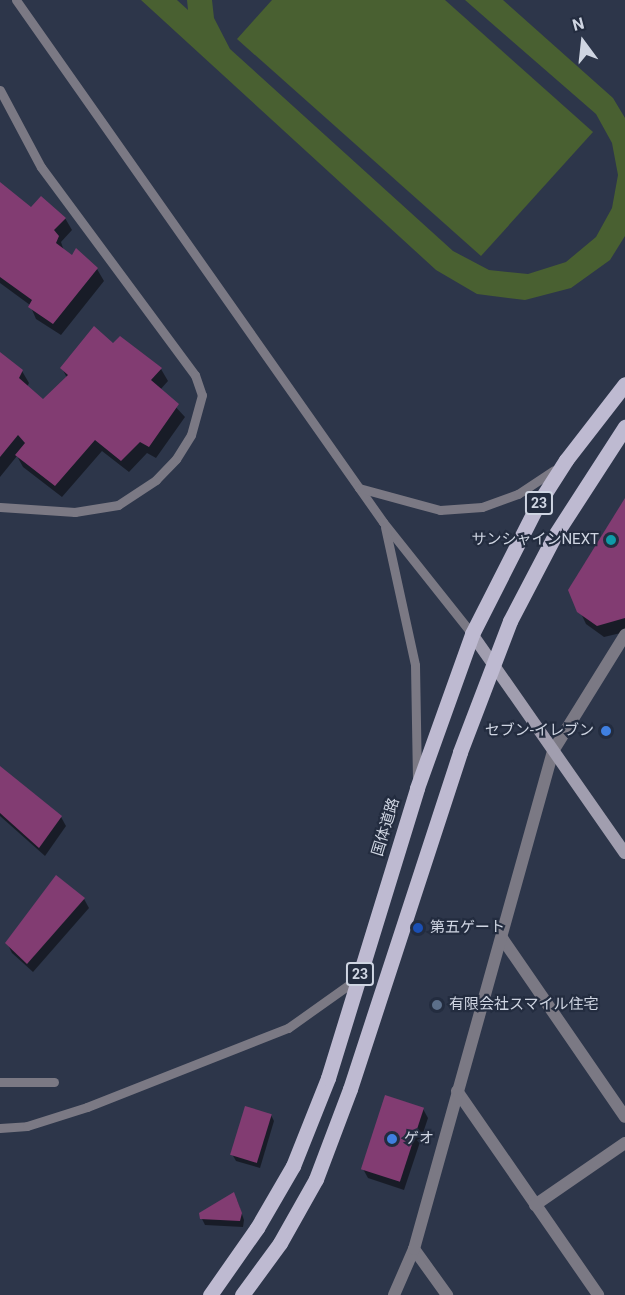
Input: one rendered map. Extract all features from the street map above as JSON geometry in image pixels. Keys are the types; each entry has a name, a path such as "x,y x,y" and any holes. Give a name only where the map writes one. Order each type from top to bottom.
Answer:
{"main road":[{"name":"国体道路","path":"210,1295 257,1228 293,1166 328,1078 417,788 472,634 517,541 566,460 625,384"},
{"name":"23","path":"242,1295 280,1243 316,1179 350,1089 493,662 527,584 625,427"}],"street":[{"path":"472,634 625,853"},
{"path":"394,1295 414,1249 554,751 625,635"},
{"path":"502,938 625,1117"},
{"path":"457,1091 598,1295"},
{"path":"535,1205 625,1143"},
{"path":"414,1249 447,1295"}],"lane":[{"path":"16,0 383,522 472,634"},
{"path":"0,92 41,167 195,375 202,395 191,435 176,459 156,480 118,505 75,512 0,507"},
{"path":"359,488 440,510 482,507 541,481 566,460"},
{"path":"383,522 415,665 417,788"},
{"path":"0,1128 27,1126 87,1107 288,1028 359,978"},
{"path":"0,1082 54,1082"}],"green space":[{"path":"141,0 177,0 188,10 187,0 212,0 214,18 230,49 453,251 489,270 528,274 566,262 596,237 612,208 618,175 612,143 596,114 465,0 503,0 613,98 625,118 625,236 610,260 571,288 525,300 477,294 436,270"},
{"path":"272,0 445,0 593,132 481,256 237,39"}],"building":[{"path":"0,182 31,207 41,196 66,218 54,230 59,236 56,243 72,255 76,248 98,268 53,324 28,307 32,300 0,277"},
{"path":"94,326 113,343 120,336 162,368 151,380 179,404 149,447 140,442 121,461 95,440 55,486 15,455 25,443 18,435 0,457 0,352 23,370 19,378 43,399 68,375 60,368"},
{"name":"サンシャインNEXT","path":"625,498 625,618 597,626 577,612 568,590"},
{"path":"0,766 62,816 39,848 0,813"},
{"path":"56,875 85,898 27,964 5,943"},
{"name":"ゲオ","path":"385,1095 424,1108 400,1182 361,1169"},
{"path":"245,1106 272,1114 257,1163 230,1155"},
{"path":"234,1192 242,1213 240,1221 200,1219 199,1213"}],"place":[{"name":"サンシャインNEXT","path":"611,540"},
{"name":"セブン-イレブン","path":"606,731"},
{"name":"第五ゲート","path":"418,928"},
{"name":"有限会社スマイル住宅","path":"437,1005"},
{"name":"ゲオ","path":"392,1139"}]}
